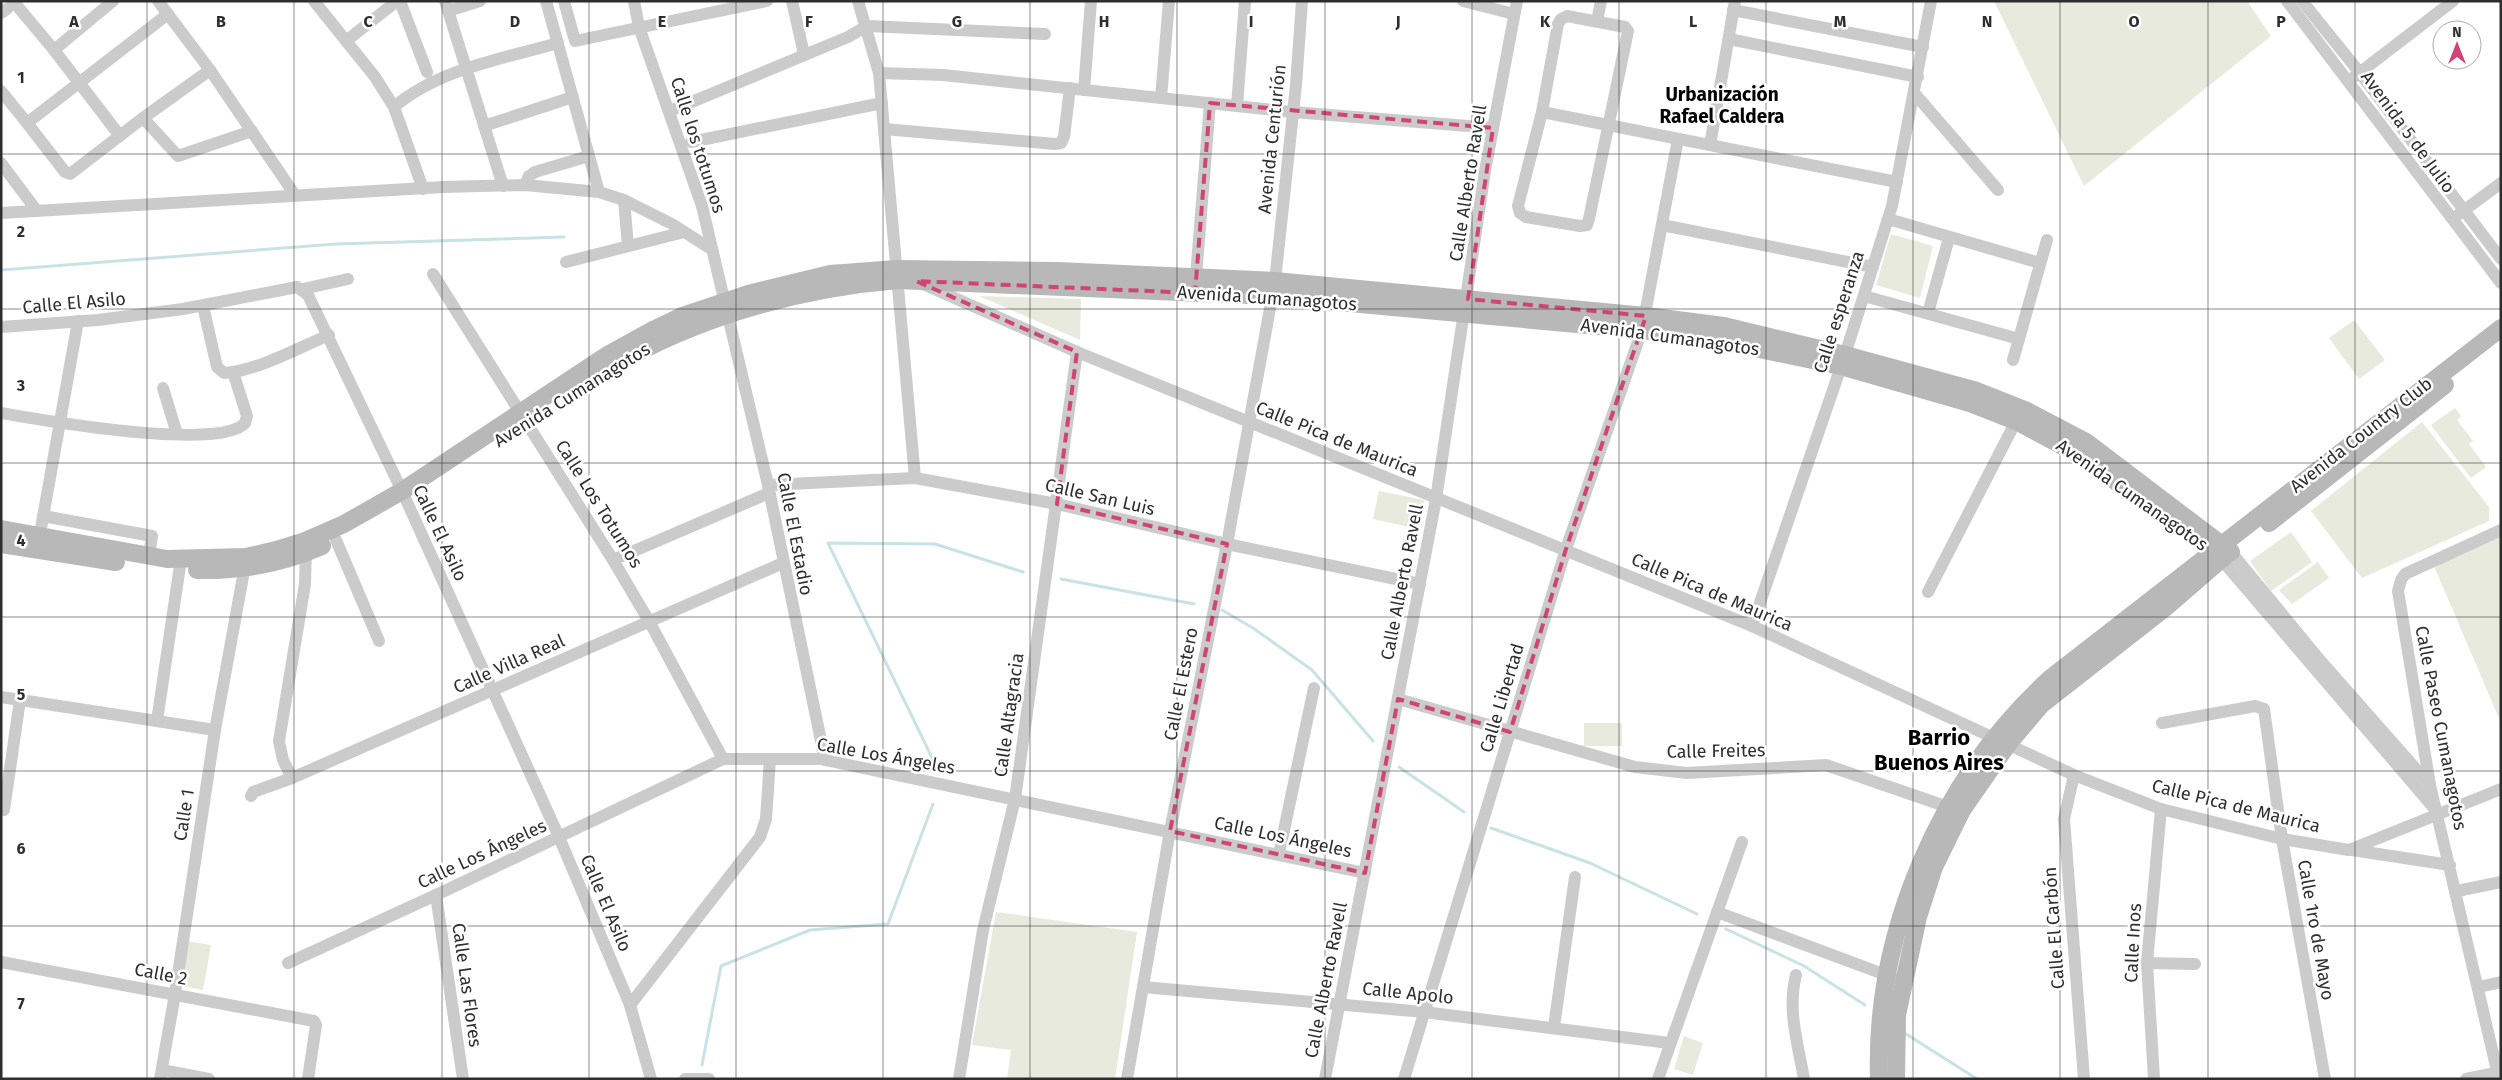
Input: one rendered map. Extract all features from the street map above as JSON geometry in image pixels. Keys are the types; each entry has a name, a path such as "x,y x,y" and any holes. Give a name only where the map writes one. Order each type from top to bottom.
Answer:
{"street":[{"path":"54,50 113,1"},
{"path":"158,1 210,70 295,195"},
{"path":"314,1 375,77 394,107 423,189"},
{"path":"346,41 398,1 427,72"},
{"path":"480,1 446,6 503,186"},
{"path":"546,1 599,192"},
{"path":"564,1 575,41 639,27 715,6 766,1"},
{"name":"Calle los totumos","path":"634,1 639,27 702,206 726,309"},
{"path":"792,1 804,54"},
{"path":"858,1 867,26 878,73 882,103 915,478"},
{"path":"1084,90 1091,1"},
{"path":"1161,98 1168,1"},
{"path":"1237,106 1246,1"},
{"name":"Avenida Centurión","path":"1274,289 1293,112 1302,1"},
{"path":"1463,1 1516,8"},
{"path":"1597,21 1601,1"},
{"name":"Calle esperanza","path":"1752,626 1843,360 1888,219 1915,94 1931,1"},
{"name":"Avenida 5 de Julio","path":"2287,1 2451,220 2501,283"},
{"name":"Avenida 5 de Julio","path":"2302,1 2360,73 2501,259"},
{"path":"2348,81 2453,1"},
{"path":"1710,145 1734,6 1923,47"},
{"path":"7,8 54,50 120,136"},
{"name":"Calle Alberto Ravell","path":"1325,1079 1436,498 1493,128 1516,8"},
{"path":"27,123 168,14"},
{"path":"1567,16 1597,21 1625,27 1628,31 1587,225 1580,226 1526,217 1520,213 1518,206 1542,112 1561,19 1567,16"},
{"path":"670,111 848,37 867,26 1045,34"},
{"path":"1729,39 1918,77"},
{"path":"394,107 438,80 466,69 558,43"},
{"path":"1,91 67,174 70,174 210,70"},
{"path":"878,73 943,75 1293,112 1493,128"},
{"path":"884,129 1061,143 1064,137 1070,88"},
{"path":"1915,94 1998,190"},
{"path":"484,126 573,97"},
{"path":"691,142 882,103"},
{"path":"1196,276 1210,103"},
{"path":"1542,112 1897,182"},
{"path":"143,118 178,156 252,131"},
{"name":"Calle Libertad","path":"1404,1079 1566,549 1644,323 1678,139"},
{"path":"525,185 529,176 535,172 589,156"},
{"path":"1,163 37,211"},
{"path":"2451,220 2501,183"},
{"path":"1,213 295,195 525,185 599,192 624,200 684,232 711,249"},
{"path":"624,200 628,246"},
{"path":"1888,219 2040,263"},
{"path":"1662,225 1874,267"},
{"path":"566,262 684,232"},
{"path":"1928,313 1949,238"},
{"path":"2013,360 2047,240"},
{"name":"Calle Los Totumos","path":"433,274 613,560 649,621 723,759"},
{"name":"Avenida Cumanagotos","path":"897,274 916,281 1274,289 1644,323 1721,340 1843,360 1977,390 2025,410 2086,442 2222,551 2430,786"},
{"name":"Avenida Cumanagotos","path":"306,547 336,540 358,530 524,417 656,342 726,309 756,306 897,274 1196,276 1274,289"},
{"path":"303,289 348,279"},
{"name":"Calle Pica de Maurica","path":"916,281 1077,352 1752,626 2074,775 2161,808 2282,839 2450,865"},
{"name":"Calle El Asilo","path":"1,327 78,321 203,306 297,287 303,289 329,335 559,837 630,1005 651,1079"},
{"name":"Calle El Estero","path":"1127,1079 1170,831 1227,544 1274,289"},
{"path":"1864,296 2019,339"},
{"path":"203,306 217,367 224,373 233,372 274,358 329,335"},
{"name":"Calle El Estadio","path":"726,309 768,489 782,563 825,760"},
{"path":"38,542 78,321"},
{"name":"Avenida Country Club","path":"2222,551 2501,328"},
{"name":"Avenida Country Club","path":"2222,551 2501,341"},
{"name":"Calle Altagracia","path":"959,1079 983,930 1015,799 1077,352"},
{"name":"Avenida Cumanagotos","path":"1843,360 1970,403 2016,421 2078,454 2222,551 2436,812"},
{"path":"1,413 106,430 202,435 242,426 247,416 233,372"},
{"path":"163,388 177,434"},
{"path":"1928,592 2016,421"},
{"name":"Calle San Luis","path":"613,560 768,489 915,478 1057,504 1227,544 1420,584"},
{"name":"Avenida Cumanagotos","path":"1,529 38,542 149,568 180,564 245,563 291,559 306,547 344,524 404,497"},
{"path":"43,516 152,536 149,556"},
{"name":"Calle Paseo Cumanagotos","path":"2499,1074 2457,891 2430,786 2398,591 2405,574 2501,530"},
{"path":"336,540 379,641"},
{"name":"Avenida Cumanagotos","path":"1,544 38,542 149,556 180,564"},
{"path":"292,778 283,760 279,741 305,584 306,547"},
{"path":"1880,1079 1878,1053 1896,979 1934,867 1962,810 2025,701 2052,677 2222,551"},
{"name":"Calle 1","path":"161,1074 215,730 245,563"},
{"name":"Calle Villa Real","path":"251,796 253,792 292,778 782,563"},
{"path":"157,721 180,564"},
{"path":"1279,854 1314,688"},
{"path":"1,697 215,730"},
{"name":"Calle Freites","path":"1398,699 1635,767 1687,773 1826,765 1948,807"},
{"path":"4,810 20,700"},
{"name":"Calle 1ro de Mayo","path":"2162,723 2255,706 2262,707 2266,714 2282,839 2325,1079"},
{"path":"1896,1079 1896,979 1902,911 1926,851 1948,807 1980,755 2001,741"},
{"name":"Calle Los Ángeles","path":"288,963 436,896 723,759 825,760 1365,873"},
{"path":"630,1005 760,838 766,819 770,759"},
{"name":"Calle El Carbón","path":"2074,775 2064,819 2084,1079"},
{"path":"2349,850 2436,812 2501,789"},
{"name":"Calle Inos","path":"2154,1079 2147,963 2161,808"},
{"path":"1658,1079 1669,1043 1742,842"},
{"path":"1554,1027 1575,877"},
{"path":"2457,891 2501,882"},
{"name":"Calle Las Flores","path":"436,896 463,1079"},
{"path":"1717,912 1896,979"},
{"name":"Calle 2","path":"1,962 314,1021 316,1025 308,1079"},
{"path":"2147,963 2195,964"},
{"path":"1796,975 1792,1011 1804,1079"},
{"path":"2479,987 2501,982"},
{"name":"Calle Apolo","path":"1143,987 1424,1012 1669,1043"},
{"path":"161,1074 209,1079"},
{"path":"2466,1079 2499,1074"},
{"path":"686,1079 709,1079"}],"highlighted area":[{"path":"1210,103 1493,128 1468,299 1646,316 1566,549 1510,732 1398,699 1365,873 1170,831 1227,544 1057,504 1077,352 916,281 1195,293"}],"shaded area":[{"path":"1994,1 2247,1 2271,36 2084,186"},
{"path":"1891,234 1933,246 1920,298 1876,285"},
{"path":"979,296 1081,299 1080,340"},
{"path":"2354,320 2385,360 2359,379 2329,338"},
{"path":"2455,408 2461,416 2457,420 2473,441 2469,444 2486,467 2471,478 2431,425"},
{"path":"2422,422 2489,507 2489,521 2362,578 2311,511"},
{"path":"1379,491 1424,500 1418,529 1373,519"},
{"path":"2291,532 2312,562 2271,591 2250,561"},
{"path":"2501,536 2501,723 2434,566"},
{"path":"2318,562 2329,578 2292,604 2279,590"},
{"path":"1584,723 1622,723 1622,746 1584,746"},
{"path":"996,912 1137,932 1115,1079 1007,1079 1011,1050 972,1045"},
{"path":"186,941 211,945 203,990 178,985"},
{"path":"1684,1036 1703,1043 1693,1075 1674,1069"}],"waterway":[{"path":"1,270 336,244 564,237"},
{"path":"935,764 828,543 935,544 1023,572"},
{"path":"1061,579 1194,604"},
{"path":"1222,610 1253,628 1312,670 1373,741"},
{"path":"1399,767 1464,812"},
{"path":"702,1065 721,966 810,930 888,924 933,804"},
{"path":"1491,828 1590,863 1697,914"},
{"path":"1726,929 1804,966 1865,1005"},
{"path":"1903,1032 1977,1079"}],"district":[{"name":"Urbanización Rafael Caldera","path":"1722,105"},
{"name":"Barrio Buenos Aires","path":"1939,750"}]}
